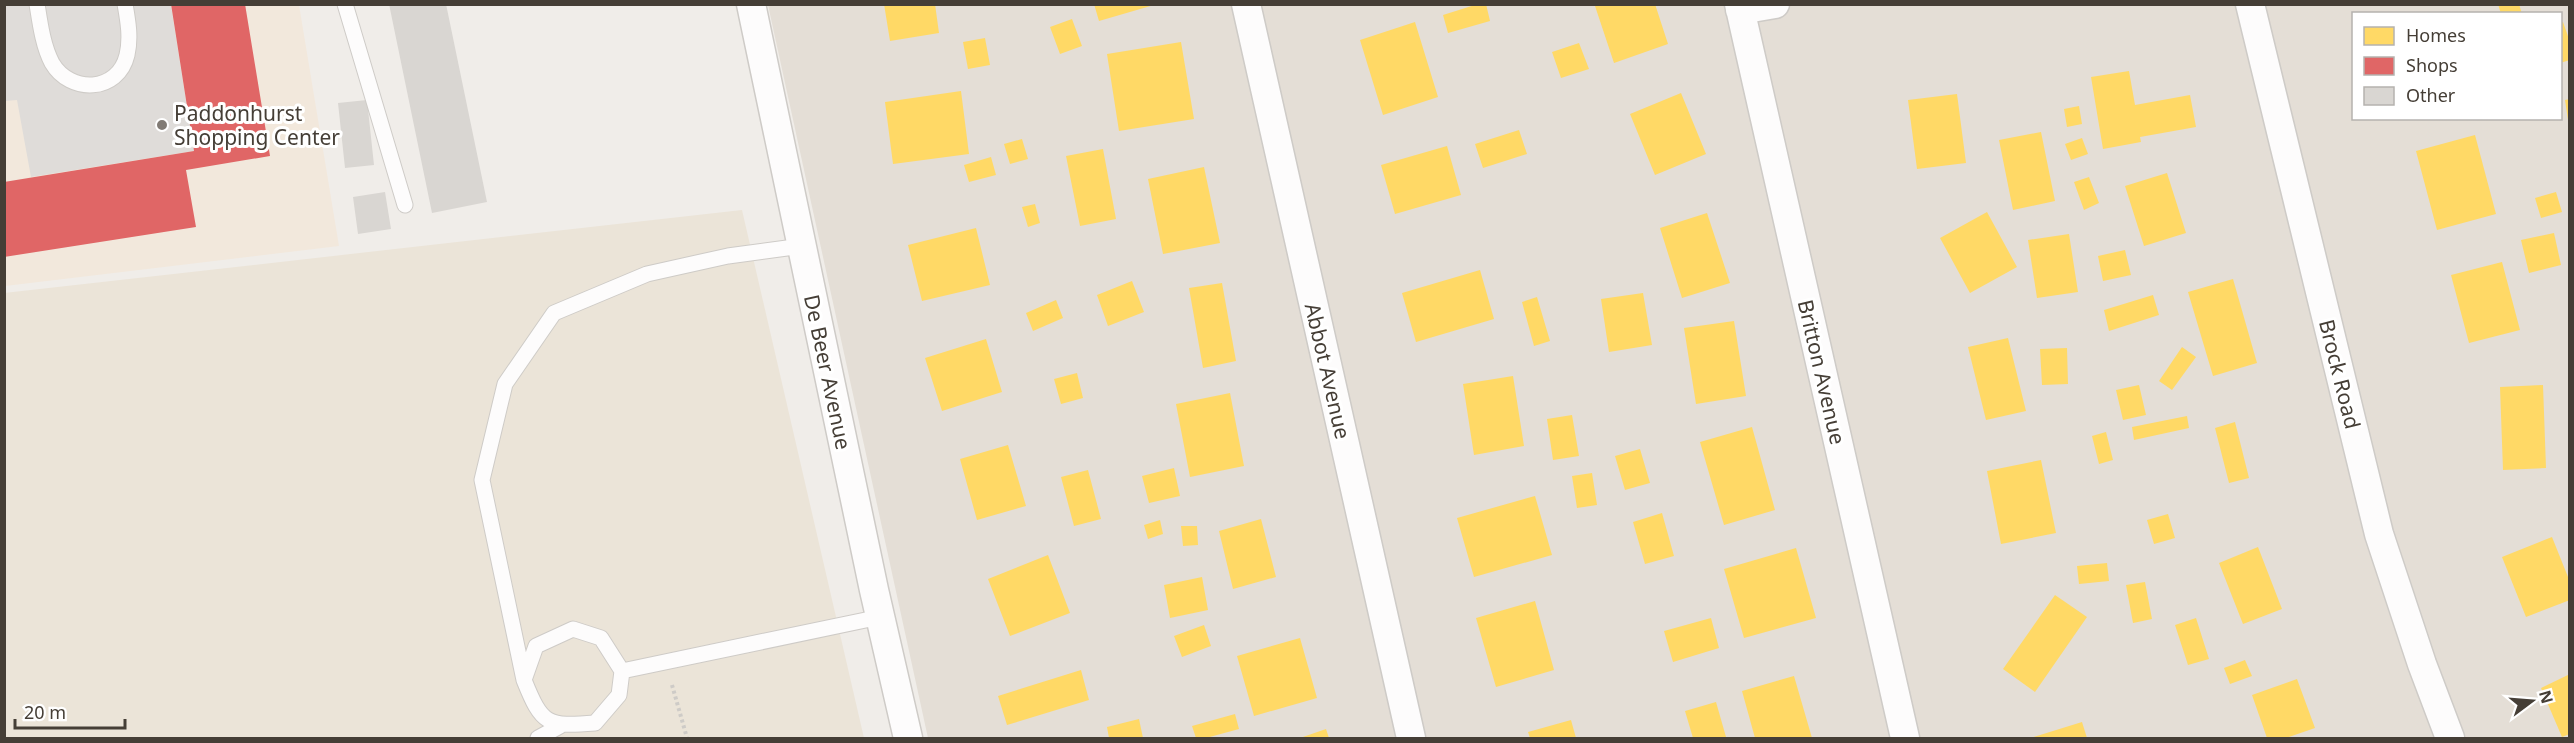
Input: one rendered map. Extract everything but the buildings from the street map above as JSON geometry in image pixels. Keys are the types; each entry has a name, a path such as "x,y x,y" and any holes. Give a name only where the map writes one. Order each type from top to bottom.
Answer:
{"street":[{"name":"De Beer Avenue","path":"751,4 880,617 908,738"},
{"name":"Abbot Avenue","path":"1246,4 1411,738"},
{"path":"1739,7 1774,4"},
{"name":"Brock Road","path":"2250,4 2379,534 2422,664 2450,738"},
{"name":"Britton Avenue","path":"1739,7 1905,738"}],"lane":[{"path":"37,4 52,64 77,85 93,87 121,70 127,57 129,30 126,4"},
{"path":"345,4 405,205"},
{"path":"560,726 537,711 524,680 482,480 505,384 554,313 647,274 728,256 802,246"},
{"path":"622,671 880,617"},
{"path":"524,680 536,646 573,629 601,638 622,671 619,695 595,723 560,726 538,738"}],"path":[{"path":"666,661 687,738"}],"shaded area":[{"name":"Paddonhurst Shopping Center","path":"4,5 299,5 339,246 5,286"},
{"path":"5,5 171,5 194,151 31,177 17,100 5,101"},
{"path":"768,5 2569,5 2569,738 928,738"},
{"path":"742,210 864,738 5,738 4,293"}],"place":[{"name":"Paddonhurst Shopping Center","path":"162,125"}]}
